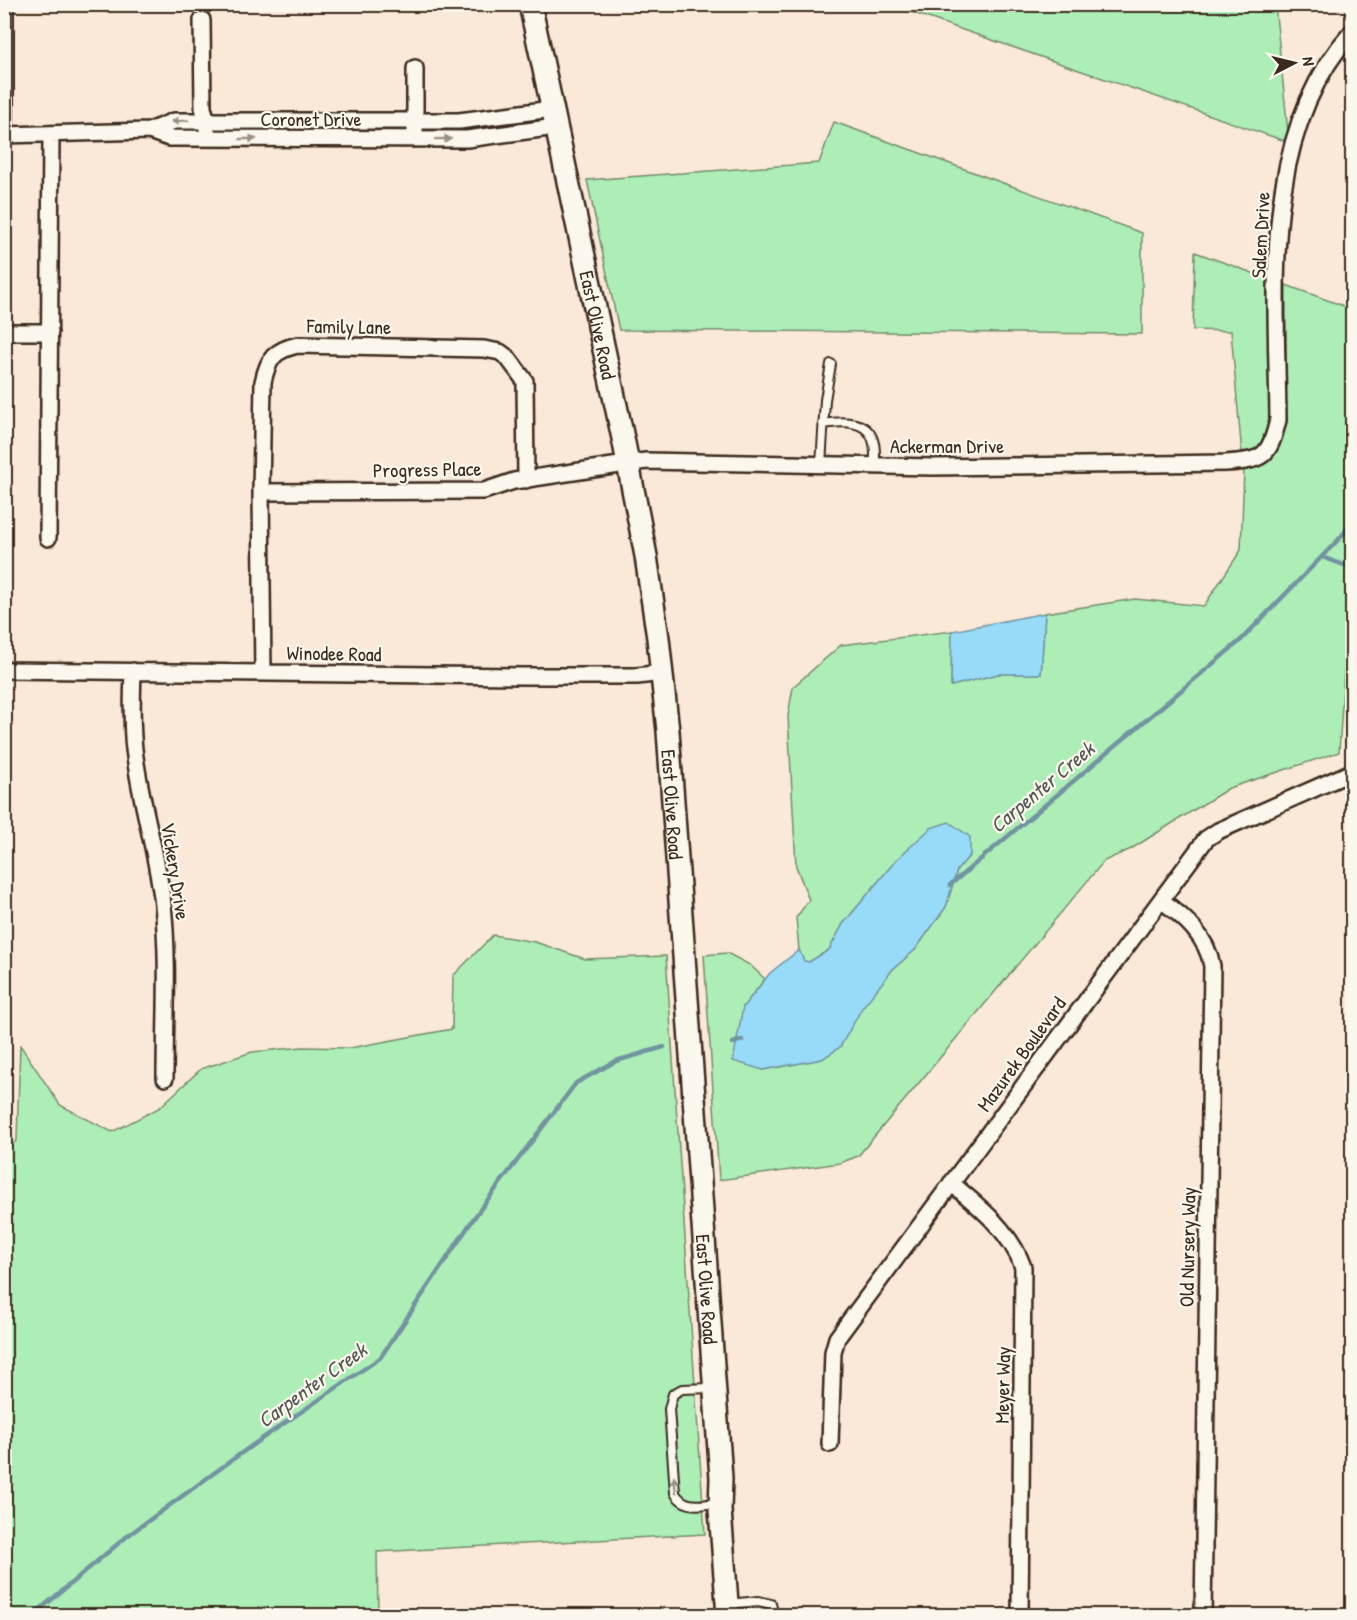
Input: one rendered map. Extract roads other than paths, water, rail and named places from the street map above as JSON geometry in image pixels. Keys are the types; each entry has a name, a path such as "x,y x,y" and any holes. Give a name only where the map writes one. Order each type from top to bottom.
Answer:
{"street":[{"path":"5,4 5,135"},
{"name":"East Olive Road","path":"530,4 628,463 646,556 662,674 679,880 721,1478 720,1503 728,1610"},
{"path":"202,20 203,108 207,120 207,138"},
{"name":"Salem Drive","path":"1264,454 1274,437 1278,420 1278,230 1284,182 1300,123 1313,92 1329,63 1353,32"},
{"path":"415,68 415,140"},
{"name":"Coronet Drive","path":"5,135 149,131 174,121 459,121 554,118"},
{"name":"Coronet Drive","path":"149,131 169,138 466,139 554,118"},
{"path":"48,538 51,135"},
{"path":"4,332 50,332"},
{"name":"Family Lane","path":"263,673 261,492 263,382 266,366 274,355 284,348 298,345 484,349 500,352 518,369 525,381 526,480"},
{"name":"Ackerman Drive","path":"628,463 646,461 874,466 1226,463 1253,461 1264,454"},
{"name":"Progress Place","path":"261,492 484,491 526,480 628,463"},
{"name":"Winodee Road","path":"4,670 524,676 662,674"},
{"name":"Vickery Drive","path":"133,671 131,710 134,749 158,867 163,906 166,945 165,1078"},
{"name":"Mazurek Boulevard","path":"830,1444 833,1352 837,1338 1206,839 1218,831 1353,772"},
{"name":"Old Nursery Way","path":"1161,900 1179,913 1204,941 1210,953 1212,966 1203,1616"},
{"name":"Meyer Way","path":"951,1183 970,1198 1011,1241 1023,1267 1020,1616"}],"lane":[{"path":"821,465 825,400 831,364"},
{"path":"823,424 848,422 860,425 871,434 875,441 876,451 874,466"},
{"path":"714,1388 682,1389 673,1394 669,1409 675,1493 686,1504 720,1503"},
{"path":"728,1610 759,1601 771,1604 774,1616"}],"water":[{"path":"1045,613 1041,674 998,674 951,686 952,631"},
{"path":"949,822 970,837 970,855 957,870 946,907 915,950 893,969 862,1008 840,1047 822,1059 763,1070 733,1061 743,1007 770,973 799,950 804,961 809,962 829,950 843,924 897,859 931,828"}],"waterway":[{"name":"Carpenter Creek","path":"950,885 1241,640 1340,538 1352,522"},
{"path":"1322,557 1352,568"},
{"name":"Carpenter Creek","path":"733,1043 742,1040"},
{"name":"Carpenter Creek","path":"32,1616 126,1537 254,1444 380,1358 476,1215 576,1083 616,1061 664,1047"}]}
